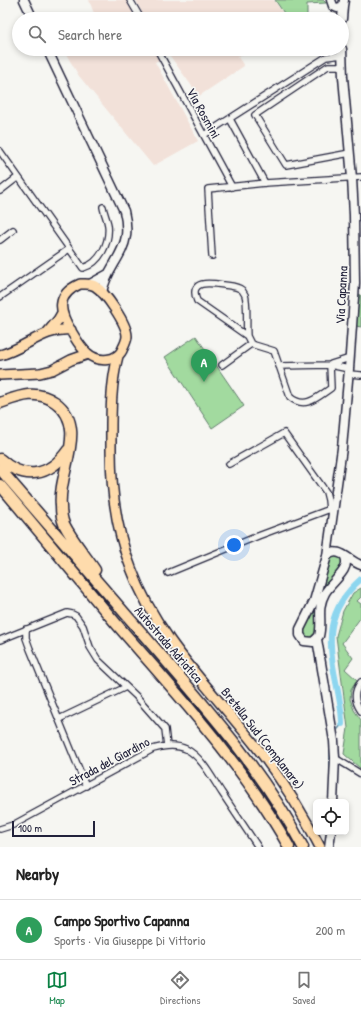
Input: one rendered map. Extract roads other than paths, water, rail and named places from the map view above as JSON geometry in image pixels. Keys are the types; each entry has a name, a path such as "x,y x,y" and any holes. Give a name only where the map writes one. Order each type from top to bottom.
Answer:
{"highway":[{"path":"0,403 27,394 43,395 63,409 70,422 71,439 60,496 64,523 120,606"},
{"path":"0,460 17,471 35,474 55,465 69,449"},
{"name":"Autostrada Adriatica","path":"0,469 120,606 202,702 243,753 266,784 287,817 303,847"},
{"name":"Autostrada Adriatica","path":"2,488 170,685 233,762 276,823 289,847"}],"main road":[{"path":"24,0 30,12"},
{"path":"338,2 340,12"},
{"path":"50,56 124,211 126,236 118,257 108,274 102,293"},
{"name":"Via Capanna","path":"314,641 302,639 300,632 314,601 327,556 331,509 342,448 350,358 355,262 357,177 350,153 342,56"},
{"path":"90,284 108,274"},
{"path":"80,284 90,284 102,293 125,326 127,337 122,351 118,356 110,360 100,359 88,354 79,344 62,313 61,304 65,295 71,288 80,284"},
{"path":"47,333 62,313"},
{"path":"0,355 25,345 47,333 56,330 71,330"},
{"path":"71,360 79,344"},
{"path":"0,375 40,373 52,370 71,360 88,354"},
{"name":"Bretella Sud (Complanare)","path":"118,356 113,378 111,476 114,505 131,569 144,598 161,627 189,666 255,745 277,774 296,803 320,847"},
{"path":"100,359 106,364 113,378"},
{"path":"328,541 333,549 359,565"},
{"path":"327,556 332,552 337,552"},
{"path":"333,799 335,758 332,724 320,652 314,641 320,633 319,612 321,603 327,591 346,567 347,560 345,557"},
{"path":"346,567 350,565 359,565"},
{"path":"329,847 331,835"}],"street":[{"path":"130,0 137,12"},
{"name":"Via Rosmini","path":"161,56 232,187"},
{"path":"204,135 329,56"},
{"path":"342,66 328,66 255,116 286,165 350,153"},
{"name":"Via Rosmini","path":"230,119 265,183"},
{"path":"0,151 84,268 91,266 100,257 107,240 108,226 103,207"},
{"path":"0,191 18,177"},
{"path":"212,256 208,189 265,183 357,177"},
{"path":"0,240 13,230"},
{"path":"1,295 69,249"},
{"path":"247,336 197,301 194,295 200,284 208,282 236,287 242,290 246,296 247,336 251,344 274,351 290,397 296,402 311,402 331,388 330,364"},
{"path":"222,365 251,344"},
{"path":"279,366 330,364 350,358"},
{"path":"330,364 361,375"},
{"path":"168,573 258,536 331,509 326,492 284,432 229,464"},
{"path":"0,640 67,613 76,616 83,626 90,647 98,660 126,687 165,729 167,746"},
{"path":"26,629 26,638 30,649 86,786"},
{"path":"361,682 355,692 355,699 361,711"},
{"path":"59,719 126,687"},
{"name":"Strada del Giardino","path":"0,828 13,825 123,766 136,757 153,749 167,746 184,748 192,752 203,765 258,847"},
{"path":"335,758 361,774"}],"waterway":[{"path":"342,724 331,652 332,626 335,614 341,602 361,579"},
{"path":"338,729 342,724"},
{"path":"330,748 330,788"},
{"path":"326,839 327,835"}],"place":[{"name":"Campo Sportivo Capanna","path":"204,382"}]}
